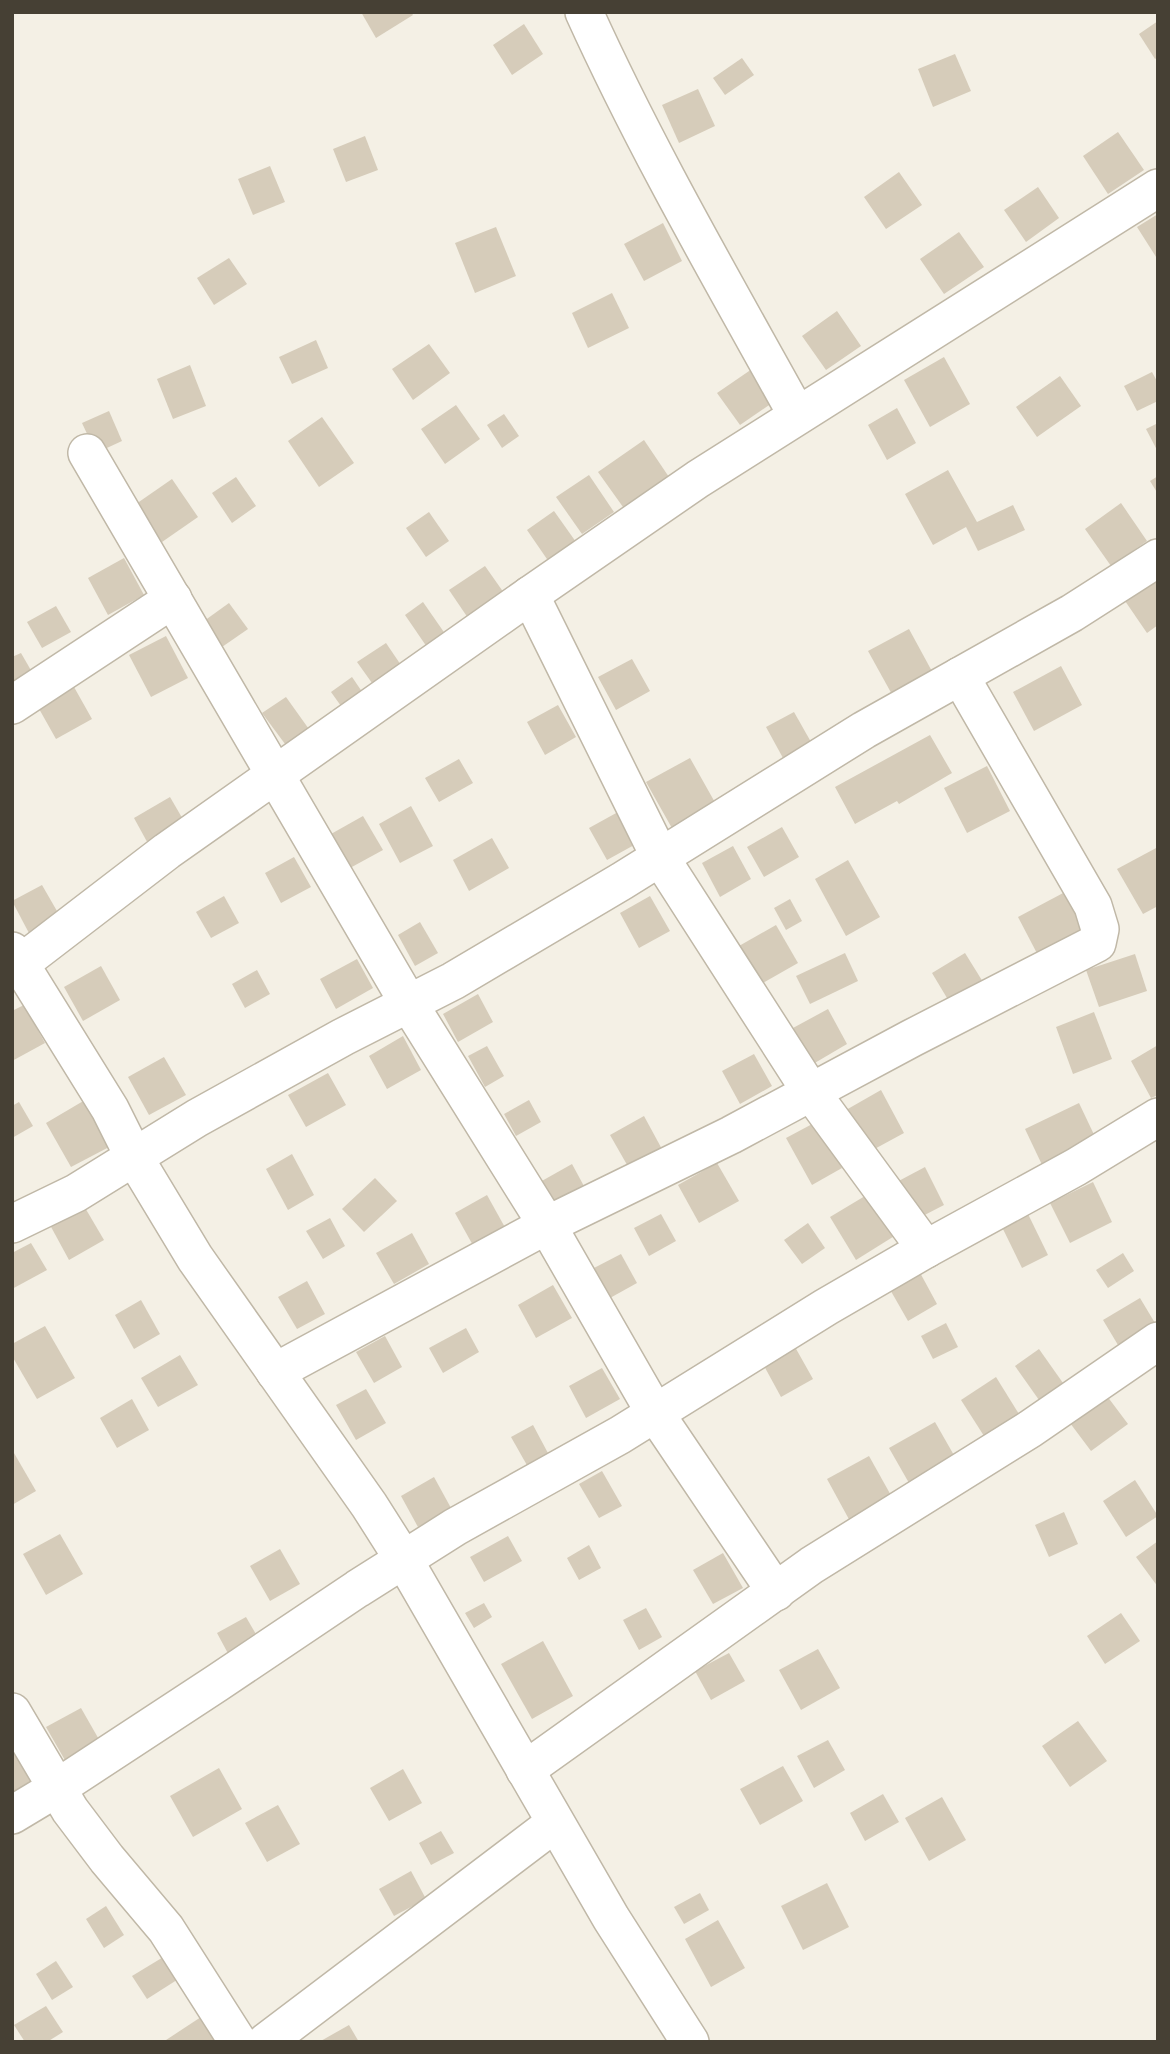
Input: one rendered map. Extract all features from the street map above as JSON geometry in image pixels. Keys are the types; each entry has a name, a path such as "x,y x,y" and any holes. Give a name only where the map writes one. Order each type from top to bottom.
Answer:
{"street":[{"path":"584,12 615,81 797,415"},
{"path":"690,2042 611,1918 404,1560 369,1505 195,1258 134,1157 110,1110 15,962 167,851 698,478 1158,188"},
{"path":"88,453 409,1003 547,1226 655,1413 776,1592"},
{"path":"12,1224 76,1193 197,1118 343,1037 453,981 864,730 1072,613 1158,558"},
{"path":"530,595 660,857 811,1092 926,1249"},
{"path":"12,705 173,599"},
{"path":"275,1372 547,1226 731,1135 1097,943 1100,929 1093,906 960,676"},
{"path":"12,1815 455,1527 620,1436 826,1307 1158,1118"},
{"path":"525,1770 812,1566 1030,1429 1158,1341"},
{"path":"12,1712 70,1810 166,1929 238,2042"},
{"path":"266,2042 555,1823"}],"building":[{"path":"361,12 411,12 413,15 376,38"},
{"path":"1158,21 1158,57 1155,59 1139,34"},
{"path":"524,24 543,54 512,75 493,45"},
{"path":"955,54 971,91 933,107 918,69"},
{"path":"742,58 754,75 725,95 713,78"},
{"path":"698,89 715,126 679,143 662,105"},
{"path":"1118,132 1144,170 1108,194 1083,156"},
{"path":"365,136 378,170 346,182 333,149"},
{"path":"270,166 285,202 253,215 238,179"},
{"path":"899,172 922,205 886,229 864,197"},
{"path":"1038,187 1059,218 1026,242 1004,210"},
{"path":"1158,214 1158,260 1137,227"},
{"path":"663,223 682,261 644,281 624,244"},
{"path":"496,227 516,276 475,293 455,243"},
{"path":"959,232 984,267 944,294 920,259"},
{"path":"229,258 247,284 214,305 197,278"},
{"path":"612,293 629,328 588,348 572,313"},
{"path":"837,311 861,346 826,370 802,336"},
{"path":"316,340 328,368 292,384 279,357"},
{"path":"429,344 450,373 413,400 392,369"},
{"path":"944,357 970,404 930,427 904,380"},
{"path":"190,365 206,406 173,419 157,379"},
{"path":"752,369 775,401 740,425 717,393"},
{"path":"1152,372 1158,383 1158,401 1137,411 1124,386"},
{"path":"1060,376 1081,406 1037,437 1016,407"},
{"path":"456,405 480,439 445,464 421,429"},
{"path":"897,408 916,443 887,460 868,425"},
{"path":"109,411 122,441 96,453 82,423"},
{"path":"504,414 519,436 502,448 487,425"},
{"path":"322,417 354,463 319,487 288,441"},
{"path":"1158,423 1158,452 1146,429"},
{"path":"644,440 673,483 628,514 598,472"},
{"path":"948,470 977,522 1013,505 1025,530 978,551 966,527 933,545 905,494"},
{"path":"589,475 614,512 582,534 556,497"},
{"path":"1158,476 1158,494 1150,481"},
{"path":"236,477 256,506 232,523 212,493"},
{"path":"172,479 198,517 162,542 136,504"},
{"path":"1121,503 1147,541 1111,566 1085,529"},
{"path":"554,511 576,542 549,562 527,530"},
{"path":"429,512 449,541 426,557 406,528"},
{"path":"124,558 144,595 108,615 88,578"},
{"path":"485,566 504,593 468,618 449,590"},
{"path":"1158,574 1158,625 1147,633 1123,598"},
{"path":"423,602 448,638 429,650 405,615"},
{"path":"229,603 248,629 222,647 204,621"},
{"path":"56,606 71,632 42,648 27,622"},
{"path":"909,629 934,675 894,698 868,651"},
{"path":"166,636 188,678 151,697 129,655"},
{"path":"386,643 405,671 377,690 357,662"},
{"path":"21,653 36,679 12,692 12,657"},
{"path":"632,659 650,691 616,710 598,677"},
{"path":"1061,666 1082,705 1034,731 1013,692"},
{"path":"352,677 367,699 346,713 331,692"},
{"path":"74,687 92,719 56,739 38,707"},
{"path":"286,697 311,732 288,748 262,713"},
{"path":"558,705 576,737 545,755 527,722"},
{"path":"794,712 811,742 783,758 766,727"},
{"path":"930,735 952,773 899,804 897,801 855,824 835,787"},
{"path":"690,758 717,806 673,830 646,782"},
{"path":"459,759 473,783 439,802 425,778"},
{"path":"987,766 1010,811 967,833 944,788"},
{"path":"170,797 188,828 151,849 134,818"},
{"path":"411,806 433,846 400,863 379,824"},
{"path":"618,812 636,844 607,860 589,828"},
{"path":"363,816 383,850 350,868 331,834"},
{"path":"782,827 799,857 764,877 747,847"},
{"path":"492,838 509,868 469,891 453,860"},
{"path":"733,846 751,879 720,897 702,863"},
{"path":"1158,847 1158,906 1143,914 1117,869"},
{"path":"294,857 311,887 281,903 265,873"},
{"path":"848,860 880,917 846,936 815,879"},
{"path":"42,885 61,918 30,935 12,901"},
{"path":"1065,892 1088,936 1041,961 1018,917"},
{"path":"224,896 239,923 211,938 196,912"},
{"path":"650,896 670,931 639,948 620,913"},
{"path":"790,899 802,921 786,930 774,908"},
{"path":"420,922 438,953 415,966 398,935"},
{"path":"776,925 798,963 761,984 739,946"},
{"path":"845,953 858,981 810,1004 796,976"},
{"path":"965,953 983,982 950,1003 932,973"},
{"path":"1135,954 1147,991 1099,1007 1086,970"},
{"path":"357,959 373,988 336,1009 320,979"},
{"path":"101,966 120,1000 83,1021 64,987"},
{"path":"257,970 270,994 245,1008 232,984"},
{"path":"478,994 493,1022 458,1042 443,1014"},
{"path":"24,1005 45,1043 12,1061 12,1011"},
{"path":"828,1009 847,1044 813,1064 793,1028"},
{"path":"1094,1012 1112,1059 1073,1074 1056,1027"},
{"path":"403,1036 421,1070 387,1089 369,1056"},
{"path":"1158,1045 1158,1095 1151,1098 1131,1061"},
{"path":"487,1046 504,1076 485,1087 468,1056"},
{"path":"754,1054 772,1086 740,1104 722,1071"},
{"path":"164,1057 186,1095 149,1115 128,1077"},
{"path":"328,1073 346,1105 306,1127 288,1095"},
{"path":"881,1090 904,1133 869,1152 846,1110"},
{"path":"85,1100 111,1146 71,1167 46,1123"},
{"path":"529,1100 541,1122 516,1136 504,1114"},
{"path":"19,1102 33,1126 12,1138 12,1106"},
{"path":"1079,1103 1098,1143 1044,1169 1025,1129"},
{"path":"644,1116 663,1151 630,1170 610,1135"},
{"path":"816,1122 842,1168 812,1185 786,1138"},
{"path":"292,1154 314,1195 288,1210 266,1169"},
{"path":"717,1163 739,1201 699,1223 678,1185"},
{"path":"572,1164 585,1188 554,1205 540,1182"},
{"path":"925,1167 944,1205 913,1221 893,1184"},
{"path":"375,1178 397,1201 364,1232 342,1209"},
{"path":"1093,1182 1112,1222 1070,1243 1050,1203"},
{"path":"870,1193 896,1235 856,1260 830,1217"},
{"path":"487,1195 507,1231 475,1249 455,1213"},
{"path":"84,1206 104,1240 69,1260 50,1225"},
{"path":"661,1214 676,1241 649,1256 634,1228"},
{"path":"1028,1214 1048,1255 1022,1268 1002,1227"},
{"path":"330,1218 345,1246 323,1259 306,1231"},
{"path":"808,1223 825,1248 802,1264 784,1240"},
{"path":"412,1233 429,1264 394,1284 376,1253"},
{"path":"31,1243 47,1270 12,1289 12,1253"},
{"path":"1123,1253 1134,1271 1108,1288 1096,1270"},
{"path":"621,1254 637,1283 610,1298 594,1268"},
{"path":"918,1269 937,1304 908,1321 888,1286"},
{"path":"307,1281 325,1314 297,1329 278,1297"},
{"path":"553,1285 572,1318 536,1338 518,1305"},
{"path":"1140,1298 1155,1323 1118,1345 1103,1320"},
{"path":"141,1300 160,1334 134,1349 115,1315"},
{"path":"946,1323 958,1347 933,1359 921,1336"},
{"path":"45,1326 75,1378 37,1399 12,1356 12,1344"},
{"path":"466,1328 479,1352 443,1373 429,1348"},
{"path":"385,1336 402,1367 374,1383 356,1352"},
{"path":"795,1347 813,1379 781,1397 763,1364"},
{"path":"1039,1349 1063,1383 1039,1400 1015,1366"},
{"path":"180,1355 198,1385 158,1407 141,1378"},
{"path":"602,1368 620,1399 586,1418 569,1386"},
{"path":"996,1377 1019,1414 984,1436 961,1400"},
{"path":"1101,1388 1128,1424 1091,1451 1064,1415"},
{"path":"366,1389 386,1423 356,1440 336,1405"},
{"path":"132,1399 149,1430 117,1448 100,1418"},
{"path":"935,1422 955,1457 909,1483 889,1448"},
{"path":"533,1425 549,1455 528,1467 511,1437"},
{"path":"14,1453 36,1491 12,1505 12,1454"},
{"path":"869,1456 893,1499 851,1523 827,1479"},
{"path":"602,1471 622,1506 599,1518 579,1484"},
{"path":"434,1477 451,1508 418,1527 401,1496"},
{"path":"1135,1480 1158,1516 1126,1537 1103,1501"},
{"path":"1064,1512 1078,1544 1049,1557 1035,1525"},
{"path":"60,1534 83,1574 46,1595 23,1554"},
{"path":"508,1536 522,1561 484,1582 470,1557"},
{"path":"1158,1541 1158,1587 1136,1557"},
{"path":"589,1545 601,1568 579,1580 567,1558"},
{"path":"280,1549 300,1584 270,1601 250,1566"},
{"path":"723,1553 743,1588 713,1604 693,1570"},
{"path":"484,1603 492,1617 474,1628 465,1613"},
{"path":"646,1608 662,1637 639,1650 623,1620"},
{"path":"1121,1613 1140,1641 1105,1664 1087,1636"},
{"path":"246,1617 261,1643 231,1659 217,1633"},
{"path":"543,1641 573,1696 532,1719 501,1664"},
{"path":"818,1649 840,1688 801,1710 779,1670"},
{"path":"729,1653 745,1681 711,1700 695,1671"},
{"path":"81,1708 101,1743 66,1762 46,1727"},
{"path":"1078,1721 1107,1761 1070,1787 1042,1746"},
{"path":"12,1738 41,1784 12,1803"},
{"path":"828,1740 845,1770 814,1788 797,1756"},
{"path":"783,1766 803,1801 760,1825 740,1789"},
{"path":"219,1768 242,1809 193,1837 170,1796"},
{"path":"403,1769 422,1803 389,1821 370,1788"},
{"path":"883,1794 899,1822 865,1841 850,1813"},
{"path":"942,1797 966,1840 929,1861 905,1818"},
{"path":"278,1805 300,1844 267,1862 245,1823"},
{"path":"441,1831 454,1853 431,1865 419,1843"},
{"path":"411,1871 426,1899 394,1916 379,1889"},
{"path":"827,1883 849,1927 803,1950 781,1906"},
{"path":"700,1893 709,1910 684,1924 674,1907"},
{"path":"106,1906 124,1935 104,1948 86,1919"},
{"path":"718,1920 745,1968 711,1987 685,1939"},
{"path":"165,1956 180,1978 147,1999 132,1976"},
{"path":"56,1961 73,1987 52,2000 36,1974"},
{"path":"46,2006 63,2032 47,2042 25,2042 14,2025"},
{"path":"201,2017 217,2042 163,2042"},
{"path":"349,2025 359,2042 319,2042"}]}
